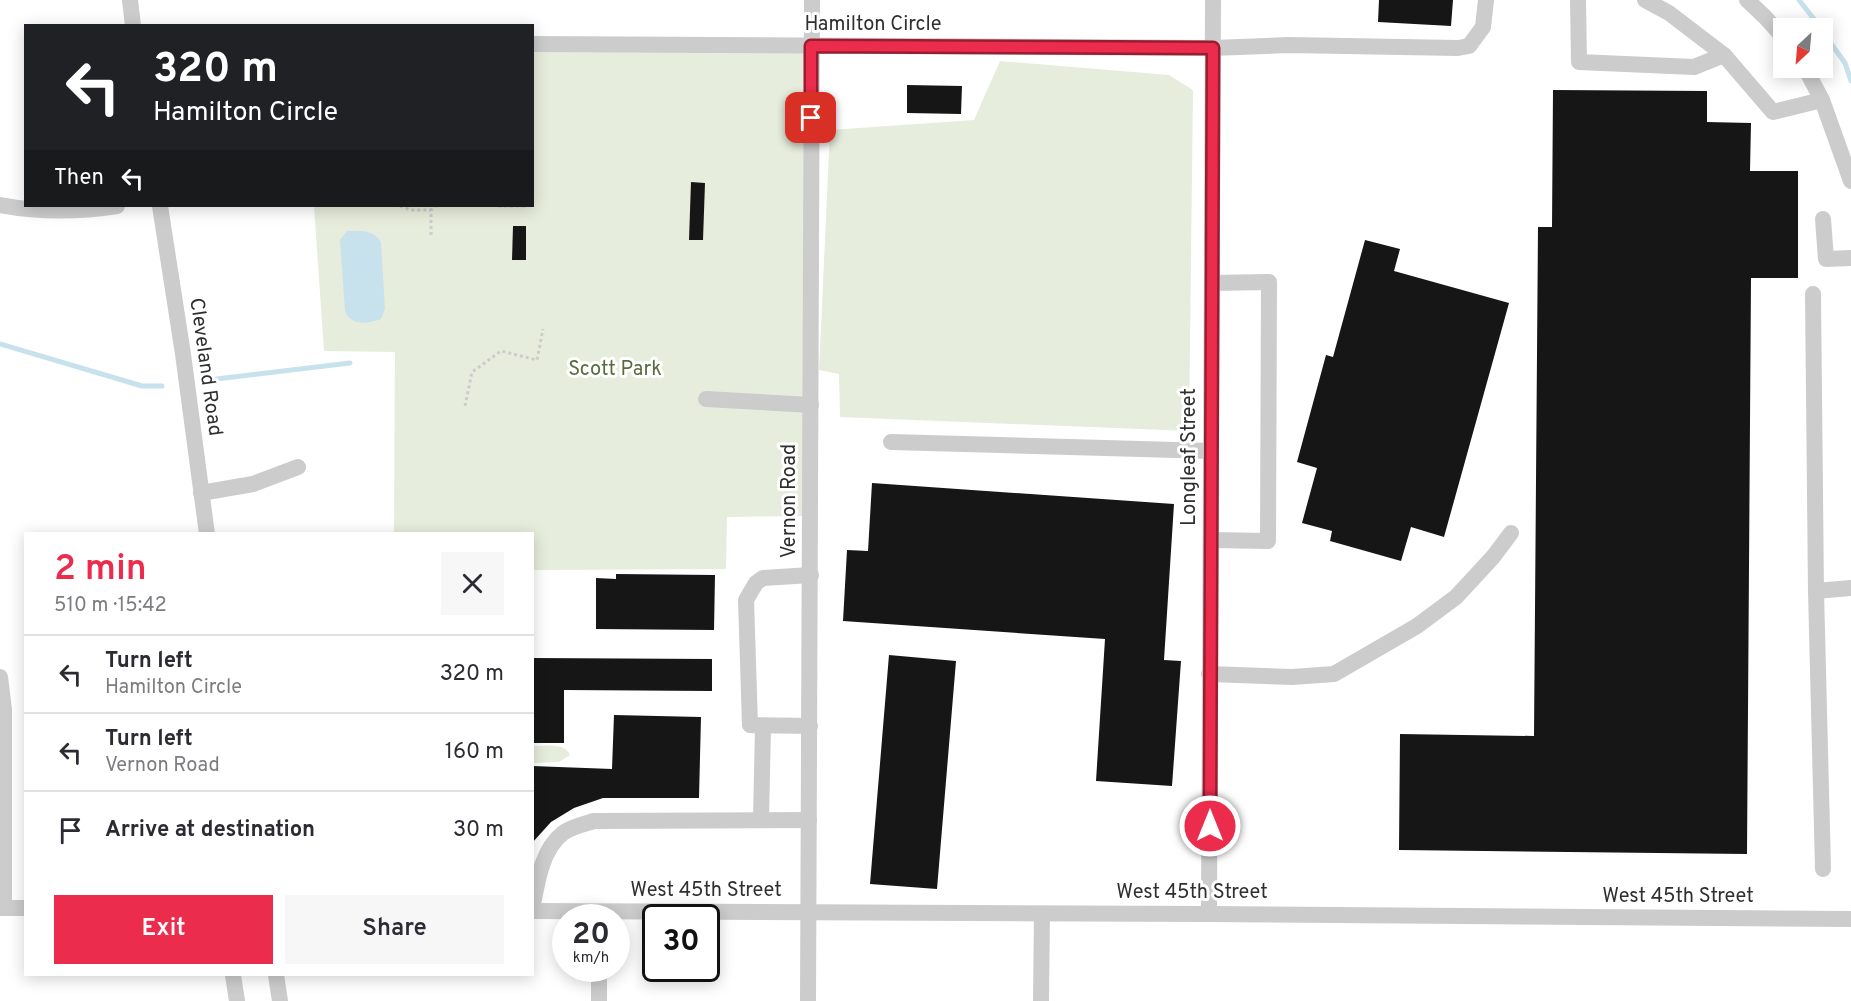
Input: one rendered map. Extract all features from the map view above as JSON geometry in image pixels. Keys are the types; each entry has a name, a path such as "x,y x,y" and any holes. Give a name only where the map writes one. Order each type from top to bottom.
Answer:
{"street":[{"path":"130,0 133,24"},
{"name":"Vernon Road","path":"808,1001 812,0"},
{"name":"Longleaf Street","path":"1209,914 1213,0"},
{"name":"Hamilton Circle","path":"534,44 1213,48 1288,45 1458,48 1469,46 1483,27 1486,0"},
{"path":"1578,0 1579,62 1694,67 1724,55"},
{"path":"1645,0 1669,13 1724,55 1773,112 1822,100"},
{"path":"1747,0 1773,26"},
{"path":"1810,78 1822,100 1851,181"},
{"path":"0,205 16,208 89,210 110,207"},
{"name":"Cleveland Road","path":"160,207 207,532"},
{"path":"1823,219 1826,259 1851,258"},
{"path":"1211,540 1268,541 1269,282 1212,283"},
{"path":"1814,294 1816,591 1823,869"},
{"path":"706,399 811,405"},
{"path":"891,442 1211,451"},
{"path":"201,493 253,484 298,467"},
{"path":"1209,674 1292,677 1334,674 1417,626 1456,597 1511,533"},
{"path":"810,726 750,725 746,600 756,583 763,578 811,575"},
{"path":"1816,591 1851,588"},
{"path":"0,677 4,710 2,908 24,908"},
{"path":"761,820 763,726"},
{"path":"534,900 539,874 551,846 564,832 594,821 809,820"},
{"name":"West 45th Street","path":"534,910 552,911"},
{"name":"West 45th Street","path":"630,915 809,912 1851,919"},
{"path":"1041,1001 1042,914"},
{"path":"233,976 237,1001"},
{"path":"276,976 280,1001"},
{"path":"599,982 599,1001"}],"path":[{"path":"403,207 411,210 431,210 435,207"},
{"path":"431,210 431,235"},
{"path":"465,406 472,372 501,351 537,360 543,329"}],"green space":[{"name":"Scott Park","path":"534,50 804,53 803,516 727,517 726,569 534,570 534,532 394,532 395,352 324,351 314,207 534,207"},
{"path":"1000,61 1169,75 1193,90 1189,431 840,417 839,374 819,370 830,130 974,120"},
{"path":"549,745 564,748 570,755 559,762 534,763 534,746"}],"water":[{"path":"347,231 370,233 381,242 385,309 381,319 365,323 355,321 347,316 345,311 340,240"}],"building":[{"path":"1379,0 1453,0 1451,26 1378,22"},
{"path":"907,85 962,86 961,114 907,113"},
{"path":"1553,90 1707,91 1707,122 1751,123 1750,171 1798,171 1798,278 1751,278 1747,854 1399,850 1400,734 1534,736 1538,227 1552,227"},
{"path":"691,182 705,183 703,240 689,240"},
{"path":"513,226 526,226 526,260 512,260"},
{"path":"1365,240 1400,249 1394,271 1509,303 1444,537 1411,527 1401,561 1330,541 1332,531 1302,523 1317,468 1297,462 1326,355 1333,357"},
{"path":"872,483 1174,504 1164,660 1181,661 1172,786 1096,781 1105,639 843,621 847,550 868,551"},
{"path":"616,574 715,575 714,630 596,629 596,578 616,579"},
{"path":"889,655 956,661 937,889 870,884"},
{"path":"534,658 712,659 712,691 564,690 564,743 534,743"},
{"path":"614,715 701,717 699,798 603,798 574,808 551,822 534,841 534,766 612,769"}],"waterway":[{"path":"1799,0 1813,18"},
{"path":"1833,46 1845,63 1851,81"},
{"path":"0,344 142,386 162,386"},
{"path":"208,380 350,363"}],"route":[{"path":"811,118 811,46 1213,48 1210,826"}]}
